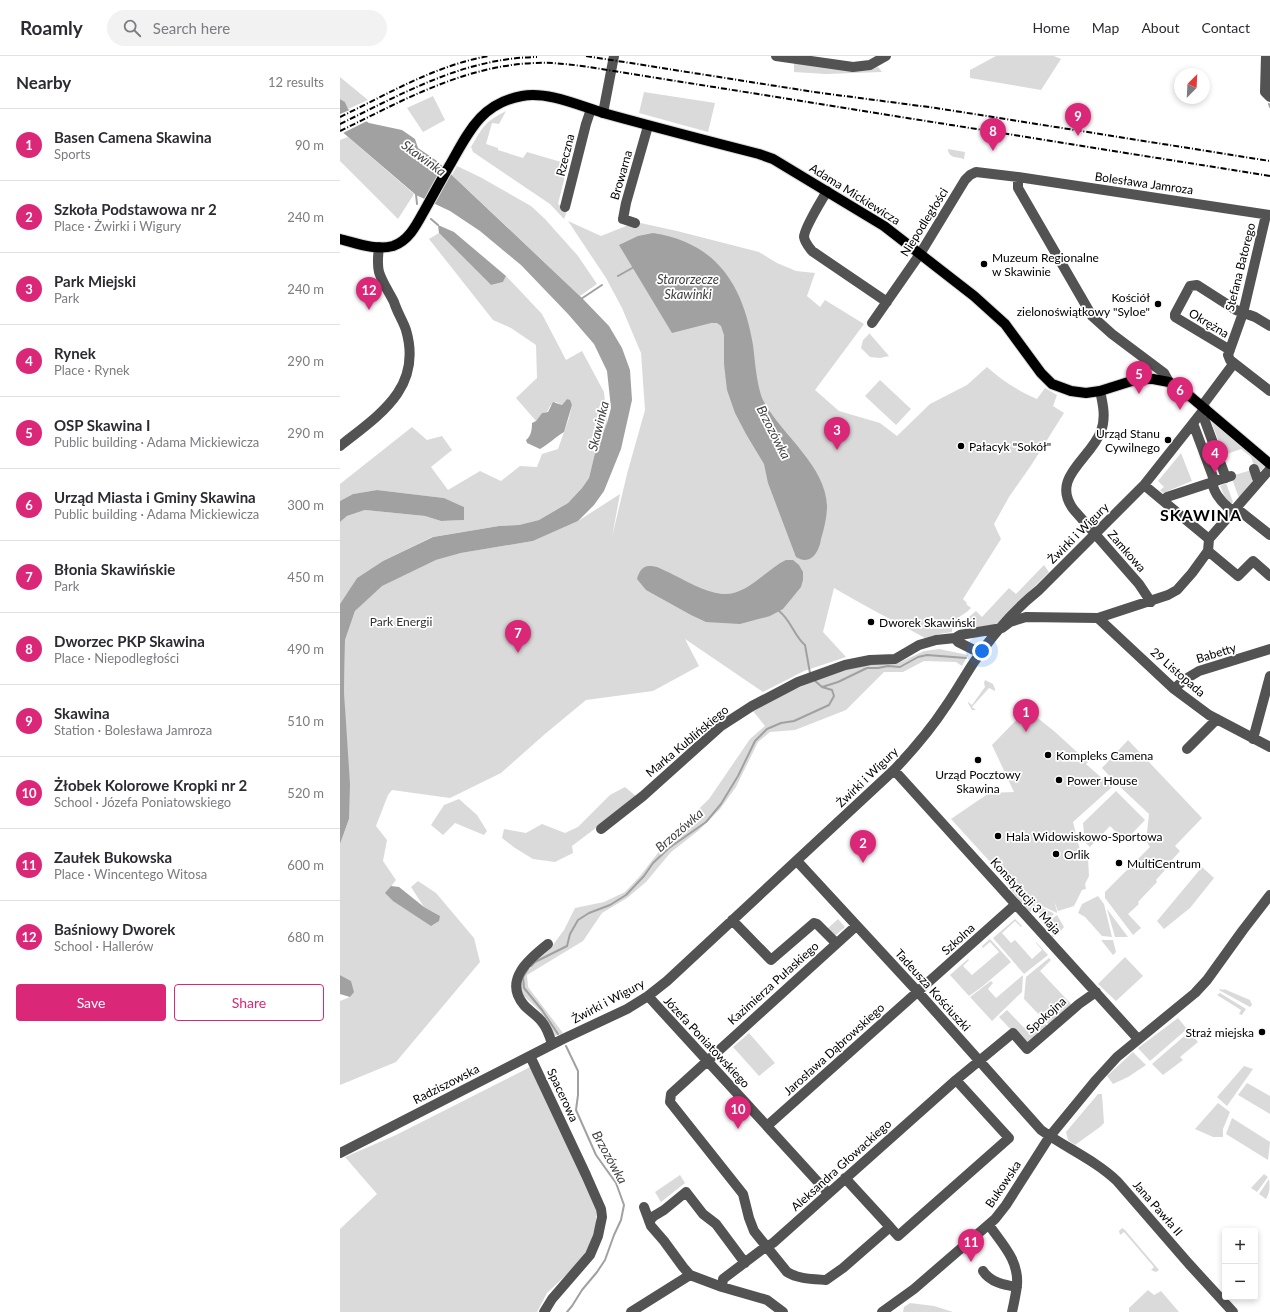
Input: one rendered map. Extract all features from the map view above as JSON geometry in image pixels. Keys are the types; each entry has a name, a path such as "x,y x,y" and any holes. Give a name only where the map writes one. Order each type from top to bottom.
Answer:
{"main road":[{"name":"Adama Mickiewicza","path":"382,247 392,246 402,242 415,228 458,150 479,118 492,108 508,99 527,95 542,96 766,157 780,163 884,226 978,300 999,318 1049,381 1056,386 1071,392 1086,393 1100,391 1133,380 1146,378 1169,382 1185,392 1270,464"},
{"path":"340,239 382,247"}],"street":[{"path":"603,113 614,56"},
{"path":"776,56 853,67 870,65 886,56"},
{"path":"1266,56 1265,92 1270,97"},
{"name":"Rzeczna","path":"565,208 586,124 591,110"},
{"name":"Browarna","path":"635,223 623,219 626,203 648,126"},
{"name":"Niepodległości","path":"872,323 920,254 965,180 970,175 979,172 1018,177"},
{"path":"1018,177 1018,188 1092,316 1164,373 1169,382"},
{"name":"Bolesława Jamroza","path":"1018,177 1268,215"},
{"path":"827,191 806,229 804,237 807,244 812,251 887,302"},
{"name":"Stefana Batorego","path":"1230,350 1243,314 1268,215"},
{"path":"340,446 389,405 398,393 407,372 409,358 408,338 388,289 382,247"},
{"name":"Okrężna","path":"1230,350 1179,320 1175,317 1175,314 1190,286 1197,285 1243,314"},
{"path":"1243,314 1255,317 1269,324"},
{"path":"1230,350 1228,355 1230,360 1270,391"},
{"path":"1146,378 1149,369 1149,362"},
{"path":"1203,407 1234,363"},
{"name":"Zamkowa","path":"1100,391 1103,404 1102,429 1093,447 1071,475 1065,490 1070,504 1115,555 1149,598"},
{"name":"Żwirki i Wigury","path":"563,1039 627,1009 648,996 667,981 734,922 894,770 930,729 980,653 1024,604 1144,485 1203,407"},
{"path":"1166,497 1228,477 1205,421"},
{"path":"1194,426 1213,477 1212,482 1221,502 1270,535"},
{"path":"1002,628 1010,622 1026,617 1098,618 1149,598 1171,594 1177,590 1192,573 1208,551 1209,539 1233,509 1270,469"},
{"path":"1144,485 1209,539"},
{"path":"1208,551 1238,576 1253,561 1268,570"},
{"path":"1024,604 1024,613 1026,617"},
{"name":"29 Listopada","path":"1098,618 1174,689 1209,715 1270,747"},
{"name":"Marka Kublińskiego","path":"601,829 643,796 721,726 752,706 798,682 845,665 870,660 895,659 919,645 936,640 955,638 960,635 1002,628"},
{"path":"955,638 958,642 980,653"},
{"name":"Babetty","path":"1174,689 1188,677 1199,671 1270,649"},
{"path":"1253,739 1270,676"},
{"path":"1187,749 1217,719"},
{"name":"Konstytucji 3 Maja","path":"894,770 1138,1039"},
{"name":"Tadeusza Kościuszki","path":"797,861 918,992 1041,1130 1050,1136"},
{"name":"Bukowska","path":"1012,1312 1017,1287 1017,1271 1011,1256 989,1225 1006,1205 1050,1136 1104,1071 1117,1057 1180,1006 1204,984 1270,896"},
{"name":"Szkolna","path":"918,992 1016,904"},
{"path":"734,922 771,960 814,923 817,924 836,943"},
{"name":"Kazimierza Pułaskiego","path":"856,926 671,1094 670,1102 743,1194 750,1224 754,1231 787,1272 792,1275 826,1280 843,1268 890,1227"},
{"path":"548,944 522,969 517,979 516,989 523,1004 542,1022 552,1044"},
{"name":"Jarosława Dąbrowskiego","path":"767,1126 918,992"},
{"name":"Spokojna","path":"980,1061 1013,1033 1027,1049 1079,1004 1096,992"},
{"name":"Józefa Poniatowskiego","path":"648,996 828,1193"},
{"name":"Radziszowska","path":"340,1152 563,1039"},
{"name":"Spacerowa","path":"530,1056 586,1176 601,1210 602,1217 598,1236 590,1255 552,1298 544,1312"},
{"name":"Aleksandra Głowackiego","path":"722,1287 724,1279 745,1262 773,1243 956,1080 980,1061"},
{"path":"845,1178 898,1236 1009,1138 956,1080"},
{"name":"Jana Pawła II","path":"1050,1136 1108,1172 1118,1181 1189,1264 1233,1312"},
{"path":"650,1221 654,1216 686,1192 703,1214 716,1224 745,1262"},
{"path":"644,1208 651,1226 690,1275 722,1287 767,1300 783,1312"},
{"path":"882,1312 914,1290 989,1225"},
{"path":"983,1271 987,1277 996,1282 1017,1287"},
{"path":"631,1312 690,1275"}],"green space":[{"path":"996,56 1054,56 1061,59 1041,90 970,78 970,70"},
{"path":"794,63 861,70 878,67 882,72 826,74 794,72"},
{"path":"340,77 368,100 348,109 345,102 340,99"},
{"path":"644,92 715,103 708,132 639,113"},
{"path":"433,96 445,120 423,132 407,108"},
{"path":"506,111 499,124 492,123 486,144 498,148 498,150 523,158 527,152 568,164 558,204 567,211 564,219 550,204 473,152 471,147 478,134 488,122"},
{"path":"348,137 414,194 398,219 340,161 340,140"},
{"path":"948,149 965,152 964,159 951,156"},
{"path":"457,166 480,177 531,206 545,219 578,256 597,284 580,296 452,175"},
{"name":"Park Energii","path":"568,221 601,236 636,222 759,252 777,263 796,271 815,273 807,296 820,307 825,300 864,324 815,390 839,411 880,423 897,436 930,404 967,385 987,367 1011,385 1037,399 1045,388 1057,395 1053,406 1064,413 1009,497 994,524 1001,539 963,599 971,608 956,620 952,632 925,638 834,588 823,632 846,657 804,671 763,692 685,639 699,666 653,691 586,700 501,773 450,798 392,790 388,795 376,826 387,840 383,861 396,880 386,893 440,916 424,907 411,887 418,881 436,893 474,938 480,962 396,1062 340,1085 340,1001 350,997 351,981 340,975 340,844 349,819 344,692 345,640 355,611 381,586 436,560 461,553 533,541 578,521 620,494 612,537 627,474 645,410 641,353 622,308 606,278"},
{"path":"439,233 491,285 503,282 506,276 542,314 566,360 582,351 604,392 607,423 595,453 589,478 568,503 539,520 519,525 499,526 432,537 383,561 357,578 340,604 340,522 347,516 365,510 425,516 441,521 464,520 464,507 444,498 377,490 353,494 340,501 340,484 412,427 427,440 442,436 452,450 431,467 448,490 480,471 501,481 520,466 537,467 542,454 558,449 569,418 572,405 567,399 562,405 556,402 550,406 547,412 542,413 536,421 516,398 537,378 536,345 511,328 493,320 429,239"},
{"path":"870,333 889,356 880,358 870,357 861,348 863,340"},
{"path":"880,380 911,409 896,425 865,396"},
{"path":"1211,421 1265,466 1239,498 1231,476 1255,469 1251,457 1241,449 1224,455"},
{"path":"1181,453 1192,481 1163,493 1160,490 1164,487 1158,481"},
{"path":"1226,483 1233,502 1229,506 1220,486"},
{"path":"1044,565 1049,572 997,624 959,631 962,623 976,611 982,617 1009,588 1016,594"},
{"path":"939,649 968,655 962,666 956,662 924,661 903,672 884,672 846,710 795,730 770,732 758,742 736,787 720,809 698,831 671,852 646,882 627,898 602,913 583,941 527,975 528,987 563,1033 555,1036 540,1011 523,995 519,983 522,970 553,945 564,930 575,908 604,902 625,892 640,876 671,836 709,799 750,739 765,726 753,711 770,700 846,669 872,664 898,663 924,651"},
{"path":"985,680 993,684 995,691 989,688 972,707 976,710 972,710 968,702 972,705 985,687"},
{"path":"1026,710 1054,731 1088,762 1086,764 1112,787 1073,822 1080,850 1088,858 1089,876 1085,884 1086,889 1082,890 1074,906 1058,911 1054,901 1057,913 1036,903 1035,904 1054,914 1046,921 1034,908 1030,912 1024,907 992,864 951,819 989,793 1014,792 992,745"},
{"path":"1128,740 1202,818 1175,846 1180,851 1164,869 1165,870 1156,880 1157,882 1138,902 1139,904 1128,914 1141,928 1133,935 1105,898 1105,892 1150,847 1146,841 1149,814 1102,768"},
{"path":"625,787 637,797 572,846 573,853 555,862 533,859 502,838 504,829 526,833 542,824 565,833 578,827 610,795"},
{"path":"1116,791 1145,820 1125,841 1110,826 1090,847 1085,842 1083,823"},
{"path":"459,799 477,815 487,831 484,835 455,823 443,835 431,825 444,805"},
{"path":"1202,867 1214,878 1190,908 1164,929 1157,921"},
{"path":"1098,896 1104,904 1112,937 1102,936 1085,917 1078,913 1082,904"},
{"path":"1107,909 1128,937 1115,937"},
{"path":"1057,915 1064,927 1056,936 1053,937 1051,936 1053,934 1045,924"},
{"path":"838,919 845,927 835,936 827,929"},
{"path":"1015,919 1022,926 1021,927 1015,921 1002,933 1011,943 1015,940 1032,959 1042,950 1036,942 1048,955 1024,974 993,938"},
{"path":"990,939 1011,962 969,996 950,975 968,959 969,960 963,966 972,975 999,952 990,942 983,948 982,946"},
{"path":"1101,940 1113,940 1116,952 1113,955"},
{"path":"1125,957 1143,976 1116,1001 1098,984"},
{"path":"1049,958 1051,960 1040,971 1072,1005 1049,1025 1024,999 1026,977"},
{"path":"1023,975 1022,992 992,1021 970,997 991,981 993,983 988,989 996,998"},
{"path":"1224,989 1250,1000 1252,1005 1250,1007 1219,990"},
{"path":"1220,993 1246,1009 1242,1015 1239,1014 1241,1010 1217,995"},
{"path":"1007,1010 1031,1035 1040,1026 1035,1021 1039,1017 1051,1030 1029,1049 999,1017"},
{"path":"1178,1018 1187,1029 1150,1061 1138,1048"},
{"path":"1189,1032 1198,1042 1180,1057 1183,1060 1163,1075 1152,1064"},
{"path":"749,1033 775,1063 759,1076 733,1047"},
{"path":"1133,1052 1146,1065 1128,1077 1113,1084 1107,1076"},
{"path":"532,1066 596,1206 596,1226 585,1257 547,1293 537,1312 340,1312 340,1229 377,1194 345,1157 396,1135"},
{"path":"1244,1066 1253,1069 1227,1106 1217,1097"},
{"path":"1247,1083 1270,1096 1270,1114 1238,1095"},
{"path":"1098,1094 1102,1094 1104,1123 1075,1145 1068,1140 1066,1132"},
{"path":"1218,1103 1230,1112 1223,1129 1223,1137 1213,1137 1195,1129"},
{"path":"1232,1118 1270,1142 1268,1160 1226,1134"},
{"path":"1264,1174 1268,1177 1257,1192 1251,1188"},
{"path":"680,1175 685,1183 661,1202 655,1192"},
{"path":"1269,1179 1270,1185 1266,1199 1259,1194"},
{"path":"1122,1228 1159,1270 1156,1272 1151,1270 1154,1267 1124,1232 1120,1235 1119,1231"},
{"path":"1148,1290 1154,1295 1161,1291 1179,1312 1129,1312 1129,1308"},
{"path":"910,1303 934,1306 953,1312 903,1312 904,1307"}],"water":[{"name":"Skawinka","path":"340,99 345,102 348,109 369,123 402,130 415,139 418,148 437,161 582,298 609,326 622,348 630,370 632,400 621,449 604,491 594,505 578,521 533,541 461,553 436,560 382,586 355,611 345,640 344,692 350,784 349,819 340,844 340,604 357,578 383,561 433,537 499,526 519,525 539,520 568,503 589,478 595,453 607,423 611,408 607,371 594,344 568,314 521,265 480,231 450,211 416,195 340,130"},
{"path":"438,225 454,232 506,276 503,282 491,285 439,233"},
{"name":"Starorzecze Skawinki","path":"653,233 675,238 694,246 710,257 723,270 734,286 748,323 753,345 758,382 764,402 781,427 811,464 825,491 827,506 824,527 818,549 810,559 806,560 796,557 768,483 764,464 735,413 727,390 724,364 724,335 721,326 717,323 711,323 672,333 619,245 638,236"},
{"path":"567,399 570,400 572,405 564,432 540,449 527,443 526,440 531,433 532,423 536,421 542,413 548,412 553,402 562,405"},
{"path":"377,490 444,498 464,507 464,520 441,521 425,516 365,510 347,516 340,522 340,501 353,494"},
{"path":"786,560 793,560 799,565 803,572 801,587 783,609 770,616 740,624 706,622 646,590 637,579 640,571 646,566 653,566 708,591 731,594 748,587 778,564"},
{"path":"391,886 399,887 424,907 440,916 439,921 431,926 393,901 385,893"},
{"path":"340,975 351,981 354,992 350,997 340,994"}],"pier":[{"path":"352,109 369,120 341,134 340,114"}],"waterway":[{"path":"416,194 417,204"},
{"path":"431,219 438,225"},
{"name":"Brzozówka","path":"618,276 634,267"},
{"name":"Brzozówka","path":"581,299 602,285"},
{"name":"Brzozówka","path":"778,609 787,619 798,637 805,645 810,673"},
{"path":"822,687 838,682 867,668 888,666 900,667 918,657 927,655 966,658"},
{"name":"Brzozówka","path":"531,966 535,962 567,946 570,934 578,920 589,913 610,905 626,895 644,876 653,863 669,848 706,822 721,804 738,776 755,741 767,729 781,723 794,721 829,705 834,696 832,690 822,687 814,680"},
{"name":"Brzozówka","path":"528,969 523,977 524,988 542,1010 558,1034"},
{"name":"Brzozówka","path":"566,1046 578,1071 578,1095 576,1110 596,1155 616,1183 624,1205 621,1220 605,1260 567,1312"}],"railway":[{"path":"340,117 431,73 469,60 489,56"},
{"path":"586,56 814,92 936,108 1270,161"},
{"path":"340,124 411,89 459,70 510,59 537,57"},
{"path":"340,131 410,97 458,78 482,71 508,66 550,63 595,68 1270,176"}],"place":[{"name":"Skawina","path":"1078,136"},
{"name":"Dworzec PKP Skawina","path":"993,151"},
{"name":"Muzeum Regionalne w Skawinie","path":"984,264"},
{"name":"Kościół zielonoświątkowy \"Syloe\"","path":"1158,304"},
{"name":"Baśniowy Dworek","path":"369,310"},
{"name":"OSP Skawina I","path":"1139,394"},
{"name":"Urząd Miasta i Gminy Skawina","path":"1180,410"},
{"name":"Urząd Stanu Cywilnego","path":"1168,440"},
{"name":"Pałacyk \"Sokół\"","path":"961,446"},
{"name":"Park Miejski","path":"837,450"},
{"name":"Rynek","path":"1215,473"},
{"name":"Dworek Skawiński","path":"871,622"},
{"name":"Błonia Skawińskie","path":"518,653"},
{"name":"Basen Camena Skawina","path":"1026,732"},
{"name":"Kompleks Camena","path":"1048,755"},
{"name":"Urząd Pocztowy Skawina","path":"978,760"},
{"name":"Power House","path":"1059,780"},
{"name":"Hala Widowiskowo-Sportowa","path":"998,836"},
{"name":"Orlik","path":"1056,854"},
{"name":"Szkoła Podstawowa nr 2","path":"863,863"},
{"name":"MultiCentrum","path":"1119,863"},
{"name":"Straż miejska","path":"1262,1032"},
{"name":"Żłobek Kolorowe Kropki nr 2","path":"738,1129"},
{"name":"Zaułek Bukowska","path":"971,1262"}],"district":[{"name":"SKAWINA","path":"1201,514"}]}
